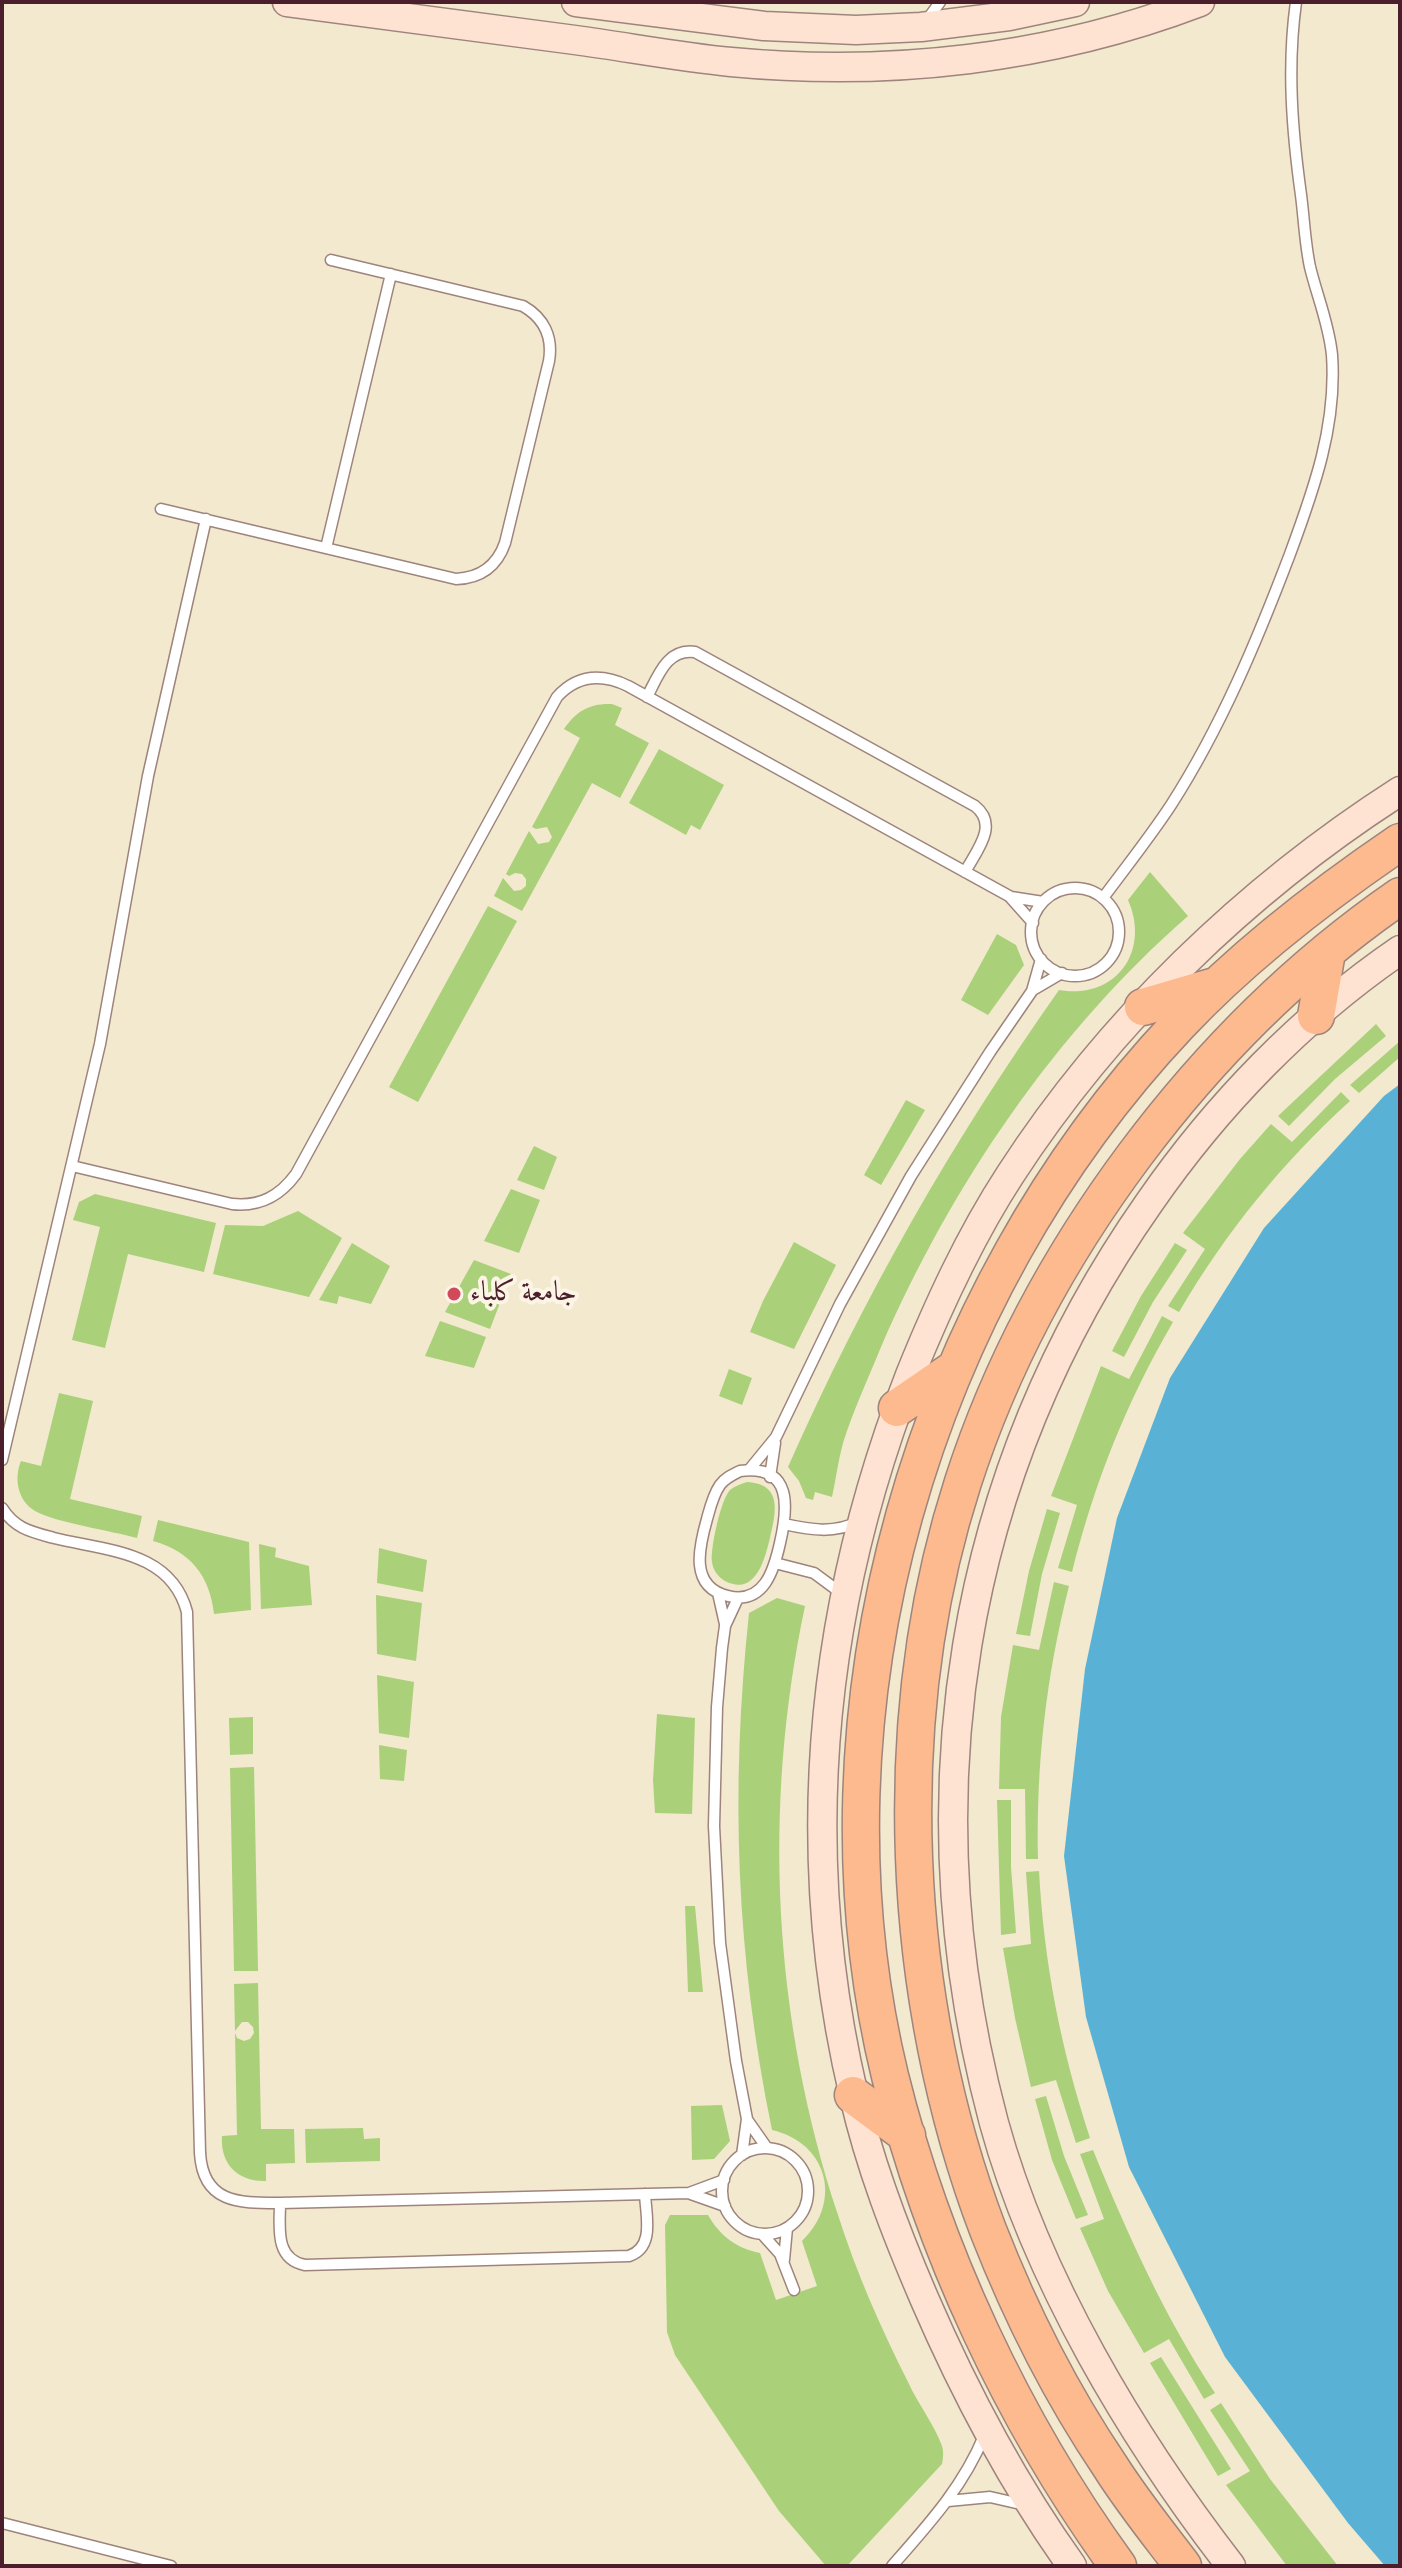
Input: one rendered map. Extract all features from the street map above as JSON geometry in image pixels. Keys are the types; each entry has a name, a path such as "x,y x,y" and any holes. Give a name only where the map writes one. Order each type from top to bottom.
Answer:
{"highway":[{"path":"1118,2566 1071,2495 1005,2378 949,2256 907,2135 890,2075 871,1963 863,1849 865,1736 871,1679 891,1566 917,1469 954,1369 1013,1248 1074,1152 1144,1062 1220,984 1320,900 1400,842"},
{"path":"1183,2566 1110,2467 1054,2373 1007,2276 969,2174 941,2069 917,1908 914,1800 921,1691 937,1584 963,1482 997,1395 1041,1303 1101,1205 1169,1113 1235,1038 1327,952 1400,896"},
{"path":"1316,1016 1327,952"},
{"path":"1143,1007 1220,984"},
{"path":"897,1408 954,1369"},
{"path":"853,2095 907,2135"}],"street":[{"path":"287,2 685,56 823,67 915,64 1043,48 1114,32 1200,2"},
{"path":"576,2 764,26 856,30 921,27 1075,2"},
{"path":"1072,2566 1031,2508 987,2430 939,2333 900,2242 853,2095 827,1932 822,1814 827,1708 844,1597 862,1520 897,1408 953,1274 1007,1179 1071,1089 1143,1007 1199,951 1287,873 1400,791"},
{"path":"1231,2566 1169,2482 1106,2378 1045,2262 1010,2172 994,2123 961,1964 953,1871 954,1755 967,1640 983,1566 1019,1447 1057,1357 1107,1264 1171,1171 1249,1080 1316,1016 1400,950"}],"lane":[{"path":"921,27 940,2"},
{"path":"1103,898 1171,806 1219,719 1267,614 1314,488 1326,444 1332,354 1329,329 1310,265 1292,127 1291,59 1296,2"},
{"path":"161,509 456,579 475,577 491,567 505,543 549,361 548,333 531,311 514,304 331,260"},
{"path":"326,548 391,274"},
{"path":"2,1460 111,995 157,732 206,519"},
{"path":"647,697 671,657 682,651 695,652 920,775 975,806 984,815 987,822 985,835 965,872"},
{"path":"72,1166 232,1204 254,1204 282,1190 296,1174 557,697 574,682 596,677 618,681 1009,896 1043,902"},
{"path":"1067,889 1086,889 1103,898 1116,915 1118,926 1119,937 1111,958 1083,975 1062,973 1041,959 1033,942 1033,923 1043,902 1067,889"},
{"path":"1009,896 1033,923"},
{"path":"749,1470 776,1437 840,1304 911,1176 1032,991 1041,959"},
{"path":"1032,991 1062,973"},
{"path":"770,1477 776,1437"},
{"path":"749,1470 770,1477 785,1495 787,1511 769,1580 756,1593 738,1598 718,1593 711,1588 698,1566 699,1549 712,1500 719,1485 732,1474 749,1470"},
{"path":"2,1508 10,1520 30,1532 151,1563 171,1578 184,1600 187,1612 201,2163 208,2182 223,2197 243,2203 280,2203 689,2193 724,2180"},
{"path":"784,1524 824,1531 844,1528 862,1520"},
{"path":"775,1563 814,1573 831,1583 844,1597"},
{"path":"718,1593 725,1626 715,1766 716,1885 727,2002 747,2119 742,2155"},
{"path":"725,1626 738,1598"},
{"path":"747,2119 767,2148"},
{"path":"785,2262 787,2228 802,2212 808,2191 807,2180 796,2161 787,2154 767,2148 742,2155 727,2170 724,2180 725,2206 735,2222 761,2234 775,2246 785,2262 794,2290"},
{"path":"689,2193 725,2206"},
{"path":"280,2203 283,2251 292,2261 305,2265 629,2256 640,2251 646,2241 645,2194"},
{"path":"761,2234 787,2228"},
{"path":"892,2566 948,2501 987,2430"},
{"path":"948,2501 990,2497 1031,2508"},
{"path":"2,2523 171,2566"}],"green space":[{"path":"612,704 622,708 615,725 649,743 620,798 592,783 522,911 494,896 503,878 514,891 526,886 522,874 506,874 529,831 538,844 549,842 552,837 547,827 532,827 580,738 564,729 584,709"},
{"path":"659,749 724,785 700,830 691,825 686,835 629,803"},
{"path":"1150,872 1188,916 1139,961 1051,1061 974,1170 909,1287 881,1347 843,1443 832,1497 815,1492 813,1500 806,1498 799,1481 788,1467 879,1281 946,1163 1059,990 1079,991 1097,987 1112,980 1123,968 1131,954 1135,937 1128,900"},
{"path":"488,906 517,921 418,1102 389,1087"},
{"path":"997,934 1016,945 1024,965 988,1015 961,1000"},
{"path":"1376,1024 1386,1036 1335,1079 1289,1126 1278,1116"},
{"path":"1400,1041 1400,1057 1359,1093 1350,1085"},
{"path":"1341,1092 1350,1101 1301,1149 1256,1200 1179,1312 1168,1306 1205,1249 1183,1233 1240,1159 1271,1124 1292,1142"},
{"path":"906,1100 925,1110 881,1185 864,1175"},
{"path":"534,1146 557,1157 544,1190 517,1180"},
{"path":"511,1189 540,1200 519,1253 484,1241"},
{"path":"95,1194 216,1223 204,1272 128,1254 105,1348 72,1340 100,1227 73,1220 79,1202"},
{"path":"298,1211 342,1238 309,1297 213,1274 225,1225 263,1226"},
{"path":"794,1242 836,1265 794,1349 750,1332"},
{"path":"352,1243 390,1266 371,1304 339,1296 337,1304 319,1300"},
{"path":"1175,1243 1187,1250 1153,1302 1124,1357 1112,1351 1141,1296"},
{"path":"474,1260 511,1274 490,1329 445,1312"},
{"path":"1162,1316 1173,1322 1126,1413 1091,1506 1072,1572 1058,1568 1077,1505 1051,1496 1101,1366 1129,1379"},
{"path":"440,1321 486,1337 474,1368 425,1356"},
{"path":"729,1369 752,1378 742,1405 719,1396"},
{"path":"59,1393 93,1401 70,1499 142,1516 137,1538 44,1515 24,1501 18,1481 21,1461 41,1466"},
{"path":"747,1482 767,1488 772,1494 775,1510 762,1565 752,1580 736,1585 718,1575 712,1562 713,1547 727,1495"},
{"path":"1047,1509 1060,1513 1042,1574 1030,1636 1016,1634 1029,1571"},
{"path":"158,1520 249,1542 251,1610 214,1614 208,1588 196,1567 178,1551 153,1541"},
{"path":"259,1544 276,1548 275,1557 309,1566 312,1605 261,1609"},
{"path":"379,1548 427,1560 423,1592 377,1583"},
{"path":"1054,1582 1069,1586 1044,1721 1038,1859 1026,1859 1025,1789 999,1789 1001,1717 1013,1645 1039,1650"},
{"path":"376,1595 422,1603 416,1661 377,1654"},
{"path":"777,1598 805,1606 791,1682 779,1836 781,1912 799,2065 816,2141 853,2258 888,2341 943,2450 942,2464 847,2566 826,2566 779,2511 675,2355 667,2332 665,2225 670,2215 708,2215 730,2240 760,2253 776,2300 817,2286 802,2241 815,2226 822,2209 825,2192 823,2176 817,2161 806,2147 772,2130 751,2000 740,1873 740,1745 749,1613"},
{"path":"377,1675 414,1682 409,1738 379,1733"},
{"path":"657,1714 695,1718 692,1814 655,1813 653,1780"},
{"path":"253,1717 253,1754 230,1755 229,1718"},
{"path":"379,1745 407,1750 404,1781 380,1779"},
{"path":"254,1767 258,1971 234,1971 230,1768"},
{"path":"997,1800 1011,1800 1011,1867 1016,1933 1001,1935"},
{"path":"1039,1871 1045,1940 1056,2006 1070,2072 1090,2138 1076,2143 1056,2080 1031,2087 1003,1948 1031,1944 1026,1872"},
{"path":"685,1906 695,1906 703,1992 688,1992"},
{"path":"258,1983 261,2129 294,2129 295,2163 266,2164 266,2181 239,2175 228,2163 222,2146 222,2136 237,2135 235,2033 237,2038 244,2041 254,2033 248,2022 242,2022 235,2031 234,1984"},
{"path":"1046,2096 1064,2156 1088,2215 1076,2219 1052,2160 1035,2099"},
{"path":"722,2105 730,2141 714,2159 692,2160 691,2106"},
{"path":"363,2128 364,2139 380,2138 380,2161 306,2163 305,2129"},
{"path":"1093,2150 1148,2274 1179,2334 1215,2393 1204,2399 1169,2339 1144,2353 1108,2291 1080,2228 1104,2219 1080,2154"},
{"path":"1161,2357 1231,2469 1218,2476 1150,2363"},
{"path":"1221,2403 1270,2479 1338,2566 1287,2566 1226,2485 1250,2471 1210,2410"}],"water":[{"path":"1400,1084 1400,2566 1385,2566 1348,2523 1225,2357 1129,2167 1086,2017 1064,1856 1085,1669 1117,1518 1170,1378 1264,1228 1384,1096"}],"place":[{"name":"جامعة كلباء","path":"454,1294"}]}
